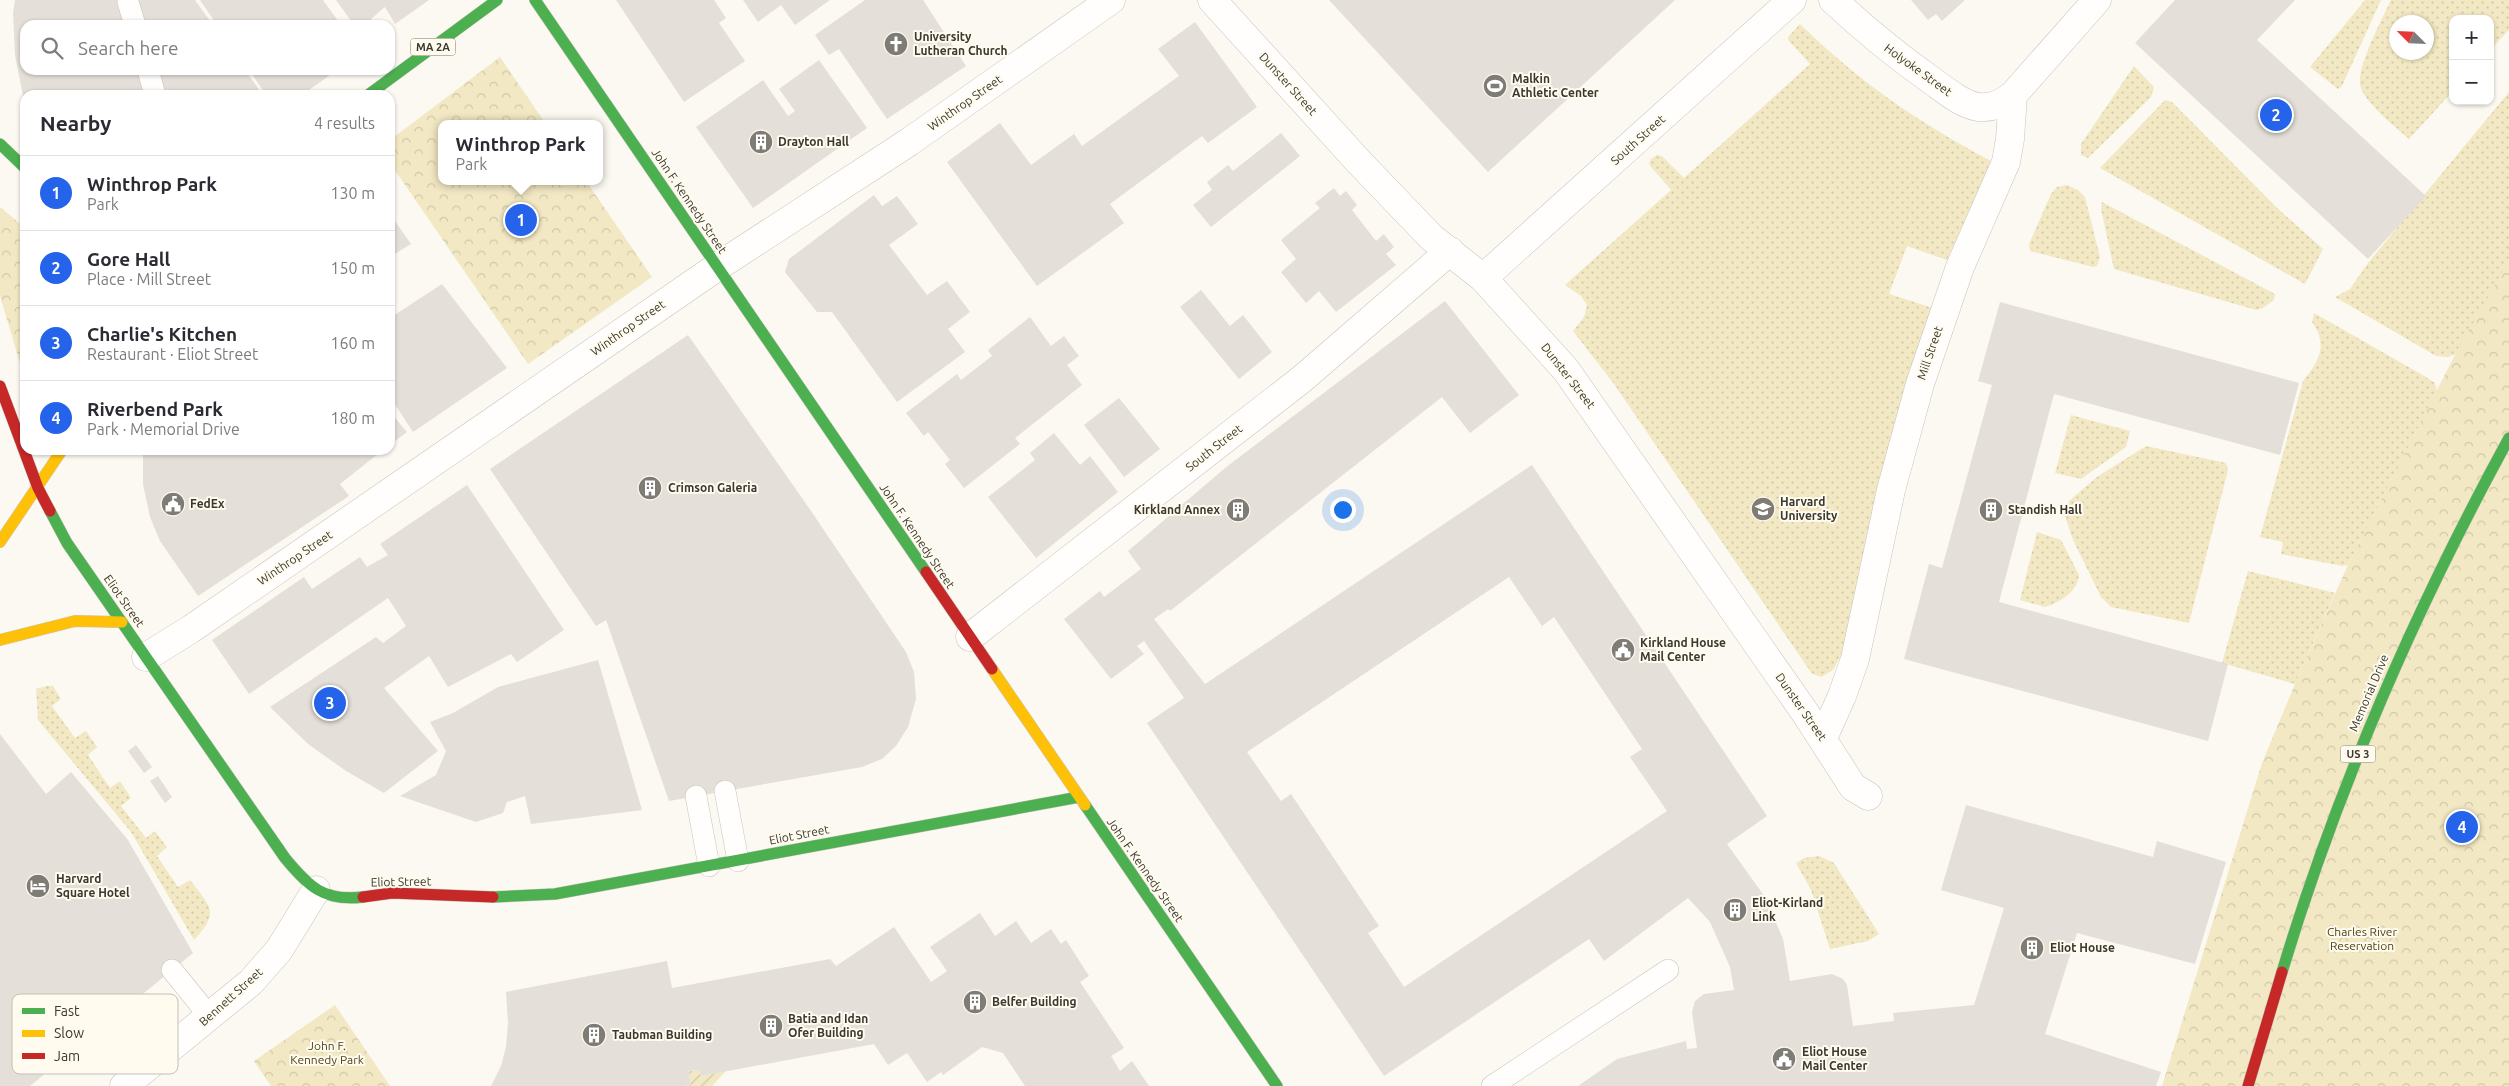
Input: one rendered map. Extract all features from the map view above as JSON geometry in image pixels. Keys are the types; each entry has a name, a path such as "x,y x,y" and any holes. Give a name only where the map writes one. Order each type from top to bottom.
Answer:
{"main road":[{"name":"MA 2A","path":"375,90 497,0"},
{"name":"John F. Kennedy Street","path":"535,0 1277,1086"},
{"path":"0,144 20,163"},
{"name":"Eliot Street","path":"0,386 20,440"},
{"name":"Memorial Drive","path":"2248,1086 2292,937 2351,771 2399,656 2439,570 2509,438"},
{"name":"Eliot Street","path":"26,455 38,488 67,542 285,858 301,878 316,890 327,895 344,898 390,893 521,898 604,886 1079,797"},
{"path":"0,542 59,455"},
{"path":"0,640 71,621 99,619 122,622"}],"street":[{"name":"Winthrop Street","path":"146,657 208,617 717,267 904,146 1111,0"},
{"name":"Dunster Street","path":"1212,0 1359,162 1432,238 1450,250 1483,278 1533,332 1585,396 1823,738 1853,787 1868,796"},
{"name":"South Street","path":"1483,278 1792,0"},
{"name":"Holyoke Street","path":"1833,0 1891,52 1960,100 1979,107 1991,107 2013,95"},
{"path":"2013,95 2097,0"},
{"name":"Mill Street","path":"1823,738 1842,696 1855,659 1890,490 1920,384 1960,267 2006,162 2010,139 2013,95"},
{"name":"South Street","path":"970,637 1302,379 1450,250"},
{"name":"Bennett Street","path":"178,1043 242,990 270,962 316,890"},
{"name":"Bennett Street","path":"124,1086 139,1074"}],"lane":[{"path":"128,2 133,20"},
{"path":"149,75 154,90"},
{"path":"725,792 738,861"},
{"path":"696,796 709,866"},
{"path":"172,970 210,1017"},
{"path":"1492,1086 1668,970"}],"green space":[{"path":"2365,0 2381,0 2342,86 2338,89 2310,67"},
{"path":"2391,0 2509,0 2509,30 2494,46 2494,15 2449,15 2449,95 2409,139 2373,106 2362,91 2360,75"},
{"path":"1800,24 1844,64 1890,100 1939,132 1991,161 1947,260 1907,246 1889,294 1933,308 1848,642 1833,670 1821,677 1810,671 1614,384 1573,331 1584,317 1587,305 1581,296 1565,285 1671,190 1649,164 1651,159 1657,155 1662,156 1684,178 1810,64 1788,40 1789,36"},
{"path":"500,57 543,120 438,120 438,185 589,185 652,277 528,364 395,170 395,136"},
{"path":"2134,66 2154,87 2151,97 2088,158 2081,155 2081,144"},
{"path":"2509,92 2509,261 2456,354 2448,357 2436,356 2335,297 2350,289 2368,263"},
{"path":"2165,100 2172,102 2276,207 2323,249 2305,284 2100,168"},
{"path":"2067,185 2078,190 2085,197 2100,257 2097,266 2093,267 2030,251 2029,244 2051,194 2057,187"},
{"path":"2102,202 2275,294 2274,300 2263,308 2256,310 2114,269 2101,209"},
{"path":"0,207 20,224 20,363 0,296"},
{"name":"Charles River Reservation","path":"2509,261 2509,1086 2162,1086 2262,763 2295,684 2348,565 2461,343"},
{"path":"2314,313 2426,377 2435,383 2437,391 2348,565 2342,566 2281,554 2283,542 2260,537 2303,381 2314,366 2320,352 2320,338 2312,322"},
{"path":"2071,415 2130,431 2126,447 2081,479 2055,473"},
{"path":"2146,446 2226,463 2228,470 2189,623 2111,607 2101,597 2073,540 2064,513 2069,501 2097,477"},
{"path":"2037,532 2061,540 2079,575 2078,581 2067,596 2045,607 2020,600"},
{"path":"2248,571 2335,593 2295,684 2222,663"},
{"path":"53,686 61,699 52,706 75,738 86,731 97,747 88,755 110,788 120,781 131,798 121,806 146,838 155,831 167,847 157,856 178,887 190,880 207,903 210,916 194,940 131,832 38,720 36,689"},
{"path":"1819,856 1834,863 1879,934 1868,941 1830,949 1811,890 1796,863 1804,858"},
{"name":"John F. Kennedy Park","path":"335,1005 390,1086 271,1086 254,1061"},
{"path":"699,1070 701,1076 726,1071 712,1086 684,1086 691,1085 688,1071"}],"building":[{"path":"15,0 118,0 124,20 20,20 20,75 138,75 143,90 22,90 15,55 13,13"},
{"path":"134,0 195,0 209,20 141,20"},
{"path":"200,0 323,0 337,20 214,20"},
{"path":"336,0 429,0 395,24 395,20 393,20 385,7 372,20 350,20"},
{"path":"616,0 714,0 726,18 719,23 745,61 684,102"},
{"path":"743,0 830,0 795,25 781,5 758,22"},
{"path":"865,0 923,0 966,66 887,119 839,49 829,55 815,35"},
{"name":"Malkin Athletic Center","path":"1329,0 1675,0 1488,172"},
{"path":"1911,0 1965,0 1942,21 1936,14 1928,20"},
{"path":"2175,0 2295,0 2257,40 2426,196 2368,259 2135,43"},
{"path":"1195,22 1257,107 1208,143 1202,136 1110,204 1124,223 1037,286 947,162 1000,123 1031,165 1074,134 1082,146 1179,76 1158,49"},
{"name":"Drayton Hall","path":"819,60 867,128 753,208 696,127 763,80 788,116 795,111 779,89"},
{"path":"157,75 249,75 259,90 162,90"},
{"path":"252,75 330,75 309,90 263,90"},
{"path":"1281,133 1300,156 1211,227 1193,205 1212,190 1207,182 1228,165 1233,171"},
{"path":"1334,188 1340,196 1346,191 1357,205 1352,210 1376,241 1384,234 1394,247 1386,254 1396,265 1336,312 1319,291 1306,303 1281,272 1296,259 1281,240 1320,208 1315,203"},
{"path":"874,195 882,206 897,196 918,224 889,245 927,295 947,281 970,312 948,329 965,352 897,402 832,312 817,312 785,272 789,259"},
{"path":"395,221 411,244 395,254"},
{"path":"442,284 507,368 413,432 395,405 395,315"},
{"path":"1201,290 1230,326 1243,315 1272,352 1239,379 1180,307"},
{"path":"1445,301 1519,395 1470,433 1442,397 1170,611 1168,609 1154,619 1205,684 1532,465 1767,816 1727,844 1765,897 1783,939 1790,981 1832,974 1843,979 1847,985 1853,1026 1894,1021 1893,1013 1974,1005 2004,908 1941,890 1966,805 2153,857 2157,841 2226,862 2195,964 2077,933 2045,1034 2161,1072 2156,1086 1578,1086 1617,1059 1686,1041 1687,1049 1697,1048 1692,1012 1695,1001 1704,994 1734,990 1730,967 1710,922 1688,898 1604,961 1589,939 1384,1076 1147,723 1184,698 1144,641 1137,646 1144,654 1111,679 1064,619 1100,591 1104,597 1141,569 1128,551 1225,468","holes":["1509,577 1542,626 1554,617 1642,749 1630,757 1667,811 1404,987 1368,933 1379,926 1291,794 1281,801 1247,752"]},
{"name":"Standish Hall","path":"2000,302 2299,383 2280,455 2054,394 1999,602 2228,664 2208,741 1904,659 1929,564 1942,568 1992,385 1978,381"},
{"path":"1030,317 1051,346 1064,336 1079,356 1067,365 1082,385 1015,438 1020,444 964,488 945,464 950,460 928,432 924,436 906,413 957,374 961,380 992,356 988,350"},
{"path":"688,335 809,508 906,652 914,672 916,699 908,727 896,746 882,759 862,767 669,801 606,620 596,626 490,469"},
{"path":"1119,398 1160,449 1124,477 1084,425"},
{"path":"395,418 407,432 395,441"},
{"path":"1054,433 1080,465 1090,456 1118,492 1036,558 988,497 1035,460 1030,453"},
{"path":"143,455 377,455 340,484 349,496 198,596 160,541 150,517 143,484"},
{"path":"467,485 564,630 517,662 511,654 448,687 429,656 384,688 438,751 384,793 346,771 308,744 270,707 376,637 383,643 406,626 388,598 249,694 212,640 304,577 312,589 360,557 367,567 388,555 380,544"},
{"path":"598,660 642,810 531,824 525,796 507,802 503,813 476,822 400,796 436,775 446,751 430,722 453,713 498,687"},
{"path":"0,734 46,794 71,772 128,840 193,953 143,994 12,994 12,1074 45,1074 30,1086 0,1086"},
{"path":"136,745 152,767 144,773 128,751"},
{"path":"158,776 172,797 165,803 150,781"},
{"path":"980,913 995,936 1016,921 1031,943 1051,929 1061,944 1066,940 1089,976 1080,982 1124,1048 1111,1056 1120,1071 1132,1061 1149,1086 1025,1086 1003,1053 982,1047 943,1075 941,1072 927,1082 907,1053 888,1065 874,1044 701,1076 699,1070 688,1071 691,1085 684,1086 491,1086 501,1066 506,1047 508,1023 506,992 667,961 672,988 830,959 836,966 894,927 931,982 947,971 930,947"}],"traffic: fast":[{"path":"375,90 497,0"},
{"path":"535,0 926,572"},
{"path":"0,144 20,163"},
{"path":"2282,972 2328,834 2382,699 2442,567 2509,438"},
{"path":"50,511 67,543 285,858 301,877 318,890 338,897 363,897"},
{"path":"493,897 555,894 1079,797"},
{"path":"1085,805 1277,1086"}],"traffic: slow":[{"path":"0,542 59,455"},
{"path":"0,640 75,621 122,622"},
{"path":"992,669 1085,805"}],"traffic: jam":[{"path":"0,386 20,440"},
{"path":"26,455 38,488 50,511"},
{"path":"926,572 992,669"},
{"path":"363,897 392,893 493,897"},
{"path":"2248,1086 2282,972"}],"place":[{"name":"University Lutheran Church","path":"896,44"},
{"name":"Malkin Athletic Center","path":"1495,86"},
{"name":"Gore Hall","path":"2276,115"},
{"name":"Drayton Hall","path":"761,142"},
{"name":"Winthrop Park","path":"521,220"},
{"name":"Crimson Galeria","path":"650,488"},
{"name":"FedEx","path":"173,504"},
{"name":"Harvard University","path":"1763,509"},
{"name":"Kirkland Annex","path":"1238,510"},
{"name":"Standish Hall","path":"1991,510"},
{"name":"Kirkland House Mail Center","path":"1623,650"},
{"name":"Charlie's Kitchen","path":"330,703"},
{"name":"Riverbend Park","path":"2462,827"},
{"name":"Harvard Square Hotel","path":"38,886"},
{"name":"Eliot-Kirland Link","path":"1735,910"},
{"name":"Eliot House","path":"2032,948"},
{"name":"Belfer Building","path":"975,1002"},
{"name":"Batia and Idan Ofer Building","path":"771,1026"},
{"name":"Taubman Building","path":"594,1035"},
{"name":"Eliot House Mail Center","path":"1784,1059"}]}
